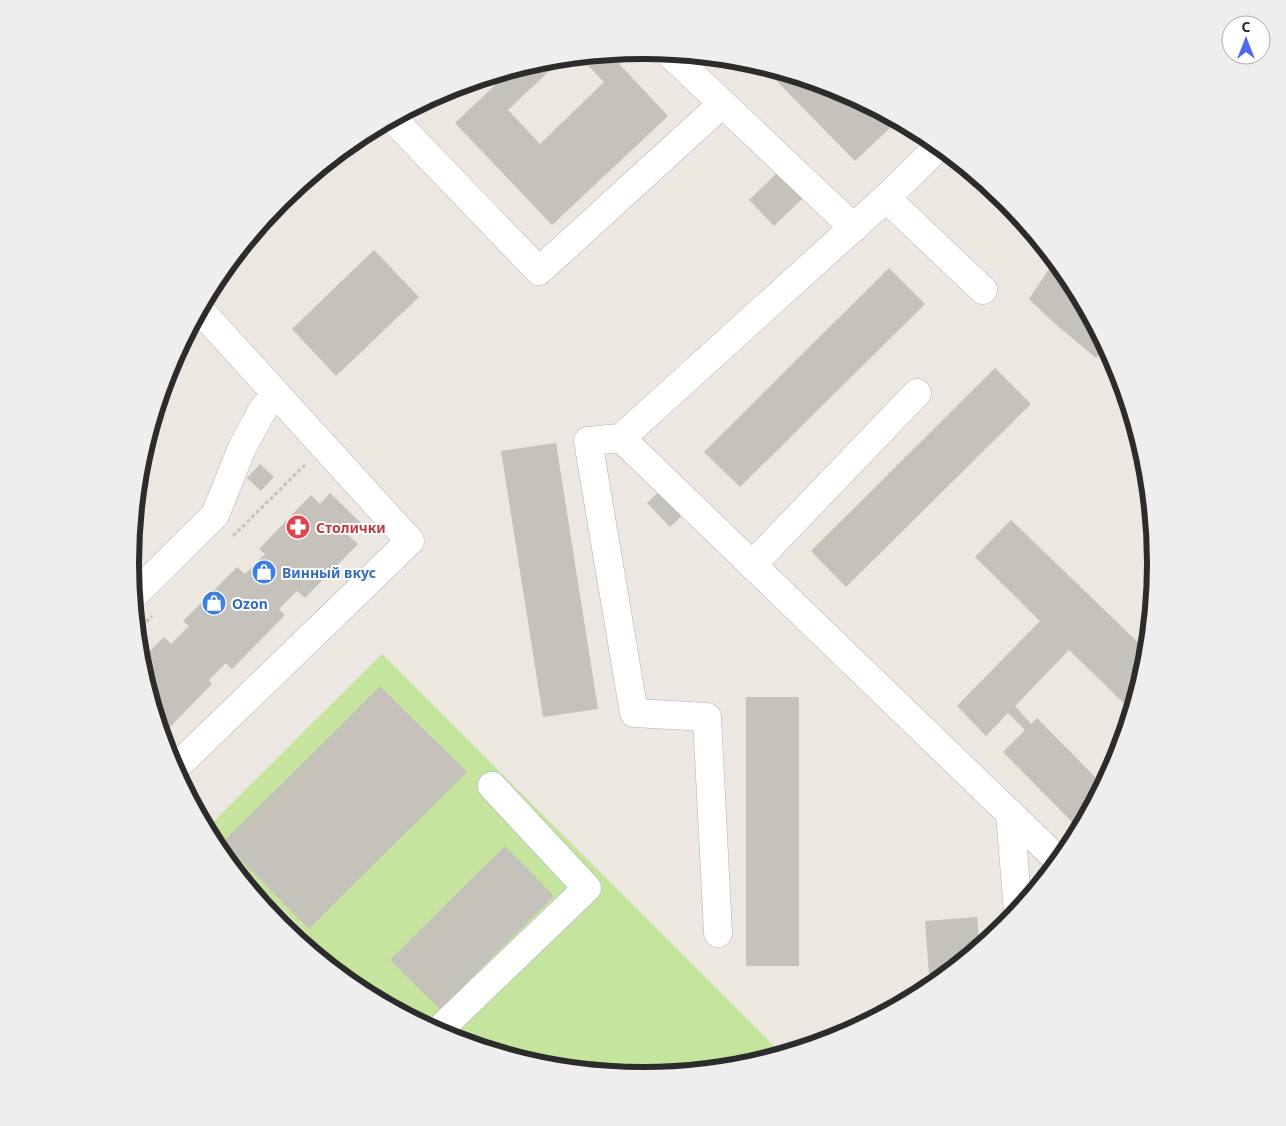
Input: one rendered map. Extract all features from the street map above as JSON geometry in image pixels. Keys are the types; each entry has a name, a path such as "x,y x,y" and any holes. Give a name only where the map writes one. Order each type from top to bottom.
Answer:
{"lane":[{"path":"676,60 854,228"},
{"path":"397,123 539,272 722,104"},
{"path":"718,933 707,717 634,713 588,441 621,438 854,228 934,151"},
{"path":"886,198 983,290"},
{"path":"180,763 410,541 204,315"},
{"path":"752,565 917,393"},
{"path":"140,589 214,515 242,448 262,408 276,394"},
{"path":"621,438 1053,855"},
{"path":"443,1026 587,888 492,786"},
{"path":"1010,814 1017,901"}],"green space":[{"path":"382,654 777,1049 741,1058 709,1063 643,1067 610,1066 545,1058 512,1050 450,1029 391,1000 336,963 243,870 211,824"}],"building":[{"path":"615,60 668,116 552,225 455,123 501,80 554,67 508,110 540,144 604,82 585,62"},
{"path":"771,75 836,97 892,126 855,161"},
{"path":"780,170 805,196 774,226 749,200"},
{"path":"374,250 419,297 336,376 292,329"},
{"path":"1051,267 1080,311 1101,353 1096,358 1029,299"},
{"path":"889,268 925,304 740,487 704,452"},
{"path":"995,368 1031,404 846,587 811,551"},
{"path":"556,443 598,709 543,717 501,451"},
{"path":"260,464 274,477 261,491 247,478"},
{"path":"662,489 685,513 670,527 647,503"},
{"path":"330,493 361,523 349,536 358,544 305,598 297,591 279,609 285,615 232,669 226,663 209,680 212,684 168,729 156,694 147,654 164,637 171,644 189,626 183,621 237,567 245,574 265,554 259,549 311,495 320,504"},
{"path":"1011,520 1141,645 1126,705 1069,650 1015,706 1031,724 1037,718 1098,780 1074,824 1003,752 1025,730 1008,713 986,736 957,706 1040,621 975,557"},
{"path":"380,686 467,772 309,929 223,842"},
{"path":"746,697 799,697 799,966 746,966"},
{"path":"505,846 554,896 440,1009 390,960"},
{"path":"977,917 979,938 929,978 925,921"}],"place":[{"name":"Столички","path":"298,527"},
{"name":"Винный вкус","path":"264,572"},
{"name":"Ozon","path":"214,603"}]}
